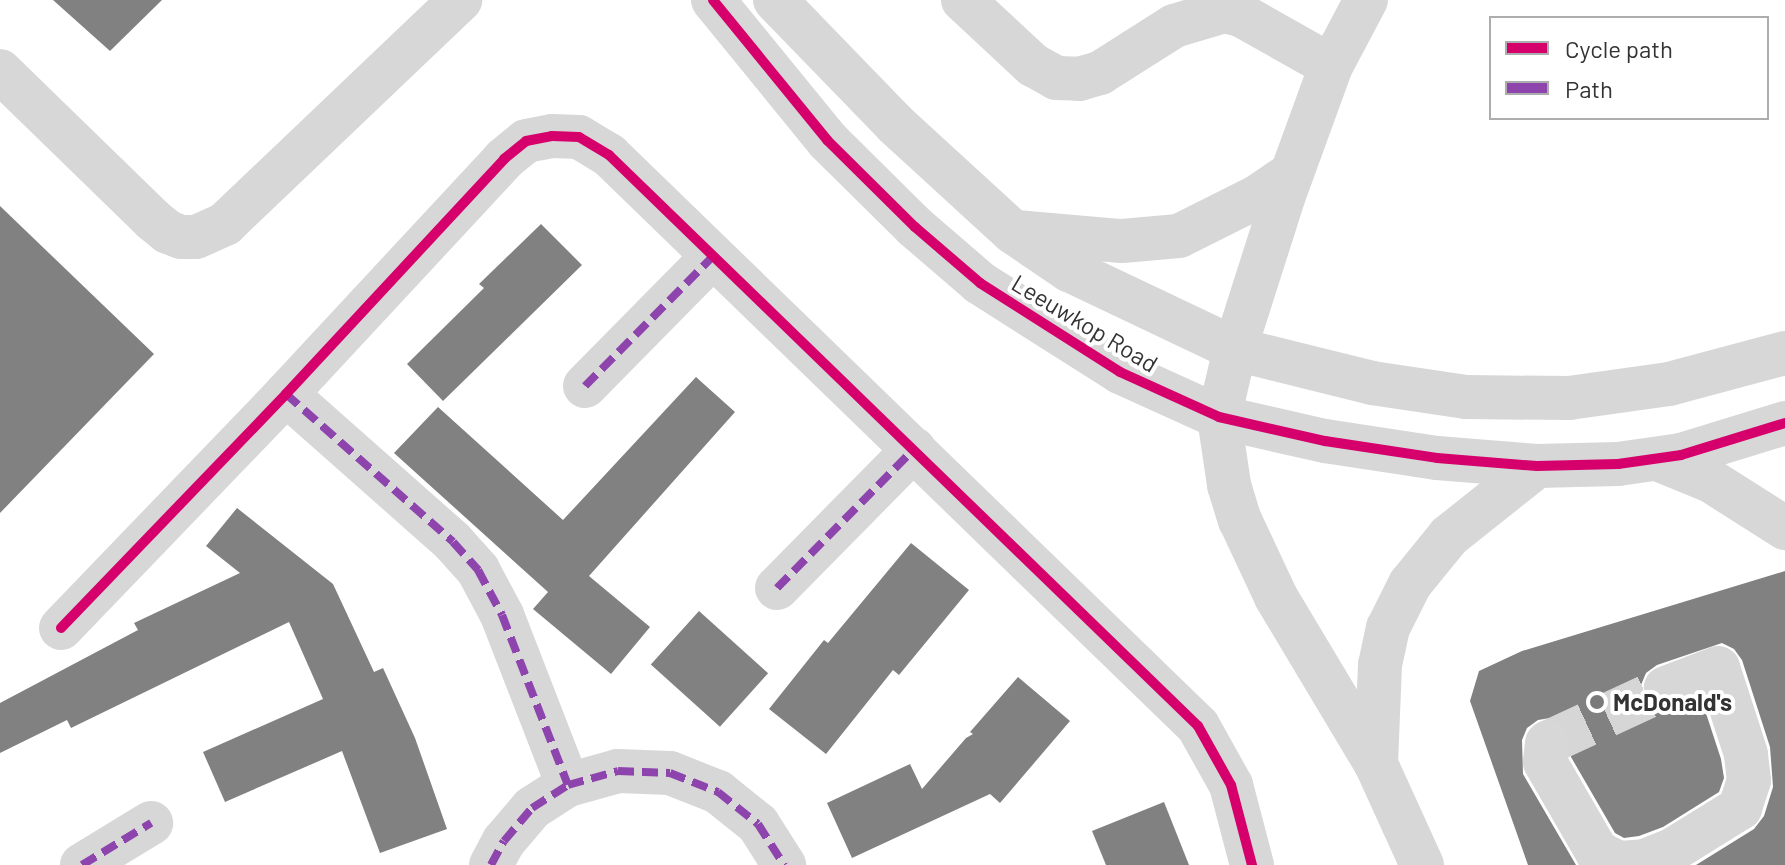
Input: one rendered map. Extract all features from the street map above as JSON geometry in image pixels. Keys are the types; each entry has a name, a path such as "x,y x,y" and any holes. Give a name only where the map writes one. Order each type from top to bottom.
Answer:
{"street":[{"path":"0,71 153,220 168,232 181,237 196,237 225,224 460,0"},
{"name":"Leeuwkop Road","path":"713,0 827,140 915,227 980,283 1120,372 1219,417 1381,450 1537,466 1618,464 1681,455 1785,423"},
{"name":"Leeuwkop Road","path":"775,0 895,124 1013,232 1069,270 1235,349 1372,383 1466,397 1569,398 1669,384 1785,353"},
{"path":"963,0 1033,65 1056,78 1079,79 1100,73 1174,26 1224,11 1241,15 1331,66"},
{"path":"1366,0 1331,66 1292,173 1235,349 1219,417 1229,485 1240,520 1276,597 1376,764 1422,865"},
{"path":"61,628 286,394 504,159 526,141 552,136 579,137 609,155 1198,726 1231,785 1252,865"},
{"path":"1013,232 1122,241 1179,236 1257,197 1292,173"},
{"path":"585,386 713,256"},
{"path":"286,394 453,542 478,570 502,615 568,785"},
{"path":"777,588 914,449"},
{"path":"1657,459 1711,481 1785,528"},
{"path":"1376,764 1380,665 1388,628 1410,584 1449,536 1537,466"},
{"path":"1547,743 1545,762 1597,852 1619,863 1645,861 1674,849 1740,808 1749,780 1746,754 1718,668 1666,688"},
{"path":"491,865 504,841 532,808 568,785 618,771 670,773 718,792 758,824 784,865"},
{"path":"82,865 151,823"}],"building":[{"path":"53,0 162,0 110,51"},
{"path":"0,206 154,354 0,513"},
{"path":"541,224 582,265 443,401 407,364 484,288 479,284"},
{"path":"696,377 735,412 589,576 650,627 611,674 533,609 548,592 394,453 438,407 563,520"},
{"path":"237,508 333,584 374,672 383,668 415,738 447,829 380,853 342,751 225,802 203,752 323,699 289,622 71,728 67,720 0,753 0,703 138,630 134,623 240,573 206,546"},
{"path":"911,543 969,590 899,675 893,670 826,754 769,709 824,640 828,643"},
{"path":"1785,571 1785,865 1696,865 1754,829 1764,816 1773,787 1770,747 1742,660 1734,649 1722,643 1657,665 1646,673 1641,685 1642,696 1650,707 1661,712 1702,701 1721,759 1724,778 1719,792 1663,827 1624,838 1615,833 1571,757 1569,732 1561,722 1550,718 1538,720 1527,728 1522,740 1523,774 1576,865 1528,865 1470,701 1479,671 1522,651"},
{"path":"699,611 768,673 720,727 651,665"},
{"path":"1018,677 1070,721 1000,803 990,794 852,858 827,803 910,764 922,789 966,738 973,734 970,732"},
{"path":"1164,802 1189,865 1106,865 1092,831"}],"tunnel":[{"path":"1547,743 1666,688"}],"marked path":[{"path":"585,386 713,256"},
{"path":"286,394 453,542 478,570 502,615 568,785"},
{"path":"777,588 914,449"},
{"path":"491,865 504,841 532,808 568,785 618,771 670,773 718,792 758,824 784,865"},
{"path":"82,865 151,823"}],"cycle path":[{"path":"713,0 827,140 915,227 980,283 1120,372 1219,417 1325,441 1437,458 1537,466 1618,464 1681,455 1785,423"},
{"path":"61,628 286,394 504,159 526,141 552,136 579,137 609,155 1198,726 1231,785 1252,865"}],"place":[{"name":"McDonald's","path":"1597,702"}]}
